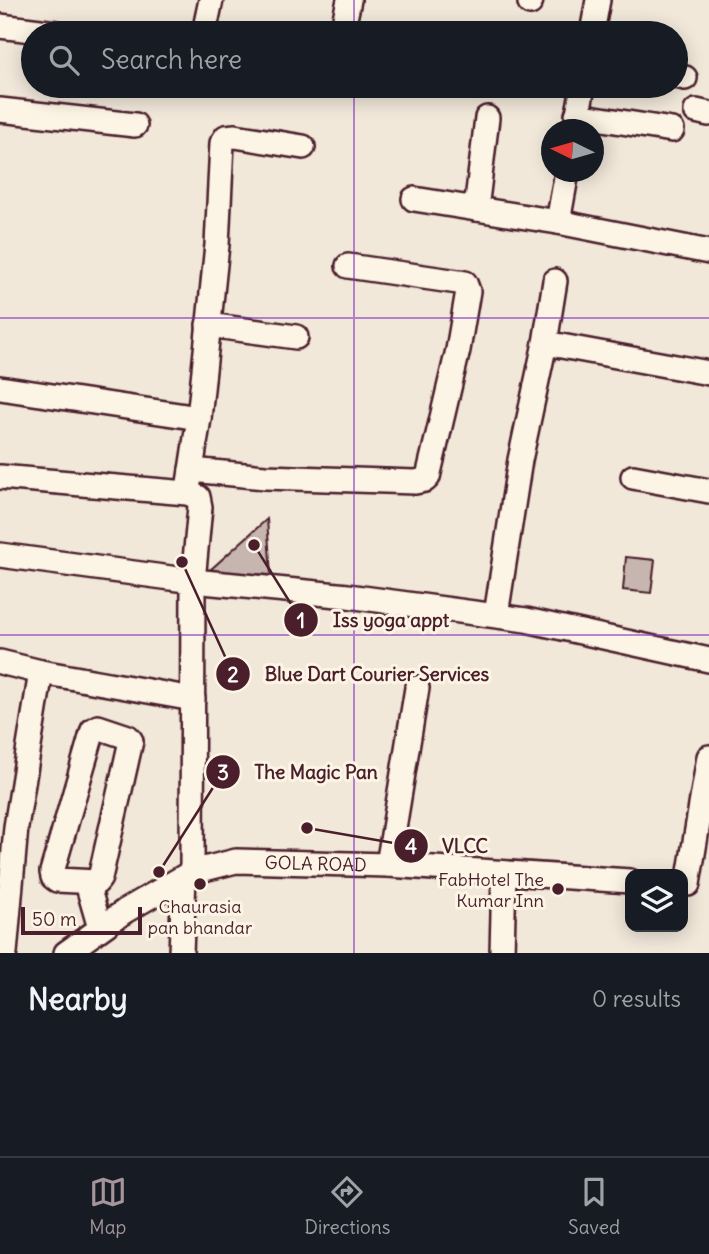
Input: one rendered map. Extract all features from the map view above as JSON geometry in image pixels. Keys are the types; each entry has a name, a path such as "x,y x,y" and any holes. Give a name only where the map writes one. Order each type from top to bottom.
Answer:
{"street":[{"path":"207,21 211,0"},
{"path":"345,21 349,0"},
{"path":"594,21 598,0"},
{"path":"0,26 21,29"},
{"path":"577,119 581,98"},
{"path":"0,110 135,125"},
{"path":"476,209 487,118"},
{"path":"604,124 672,130"},
{"path":"187,493 199,418 217,245 223,139 235,136 303,147"},
{"path":"558,222 565,182"},
{"path":"414,199 558,222 709,252"},
{"path":"191,470 265,477 415,482 428,477 458,350 468,291 465,283 348,266"},
{"path":"496,615 520,460 555,281"},
{"path":"208,325 296,337"},
{"path":"545,343 709,373"},
{"path":"0,388 199,418"},
{"path":"0,477 187,493 198,497 200,507 193,581 188,874 181,953"},
{"path":"633,477 709,491"},
{"path":"0,555 193,581 348,596 496,615 709,660"},
{"path":"0,663 193,699"},
{"path":"5,953 16,827 41,672"},
{"path":"388,865 416,688"},
{"path":"98,727 128,737 131,741 100,878 97,882 87,883 57,880 52,872 93,730 98,727"},
{"path":"693,884 708,764"},
{"name":"GOLA ROAD","path":"66,953 100,928 188,874 236,861 388,865 625,881"},
{"path":"502,953 504,873"},
{"path":"87,883 100,928"}],"building":[{"path":"267,519 271,575 209,571"},
{"path":"626,557 655,560 651,593 623,590"}],"place":[{"name":"Iss yoga appt","path":"254,545"},
{"name":"Blue Dart Courier Services","path":"182,562"},
{"name":"VLCC","path":"307,828"},
{"name":"The Magic Pan","path":"159,872"},
{"name":"Chaurasia pan bhandar","path":"200,884"},
{"name":"FabHotel The Kumar Inn","path":"558,889"}]}
